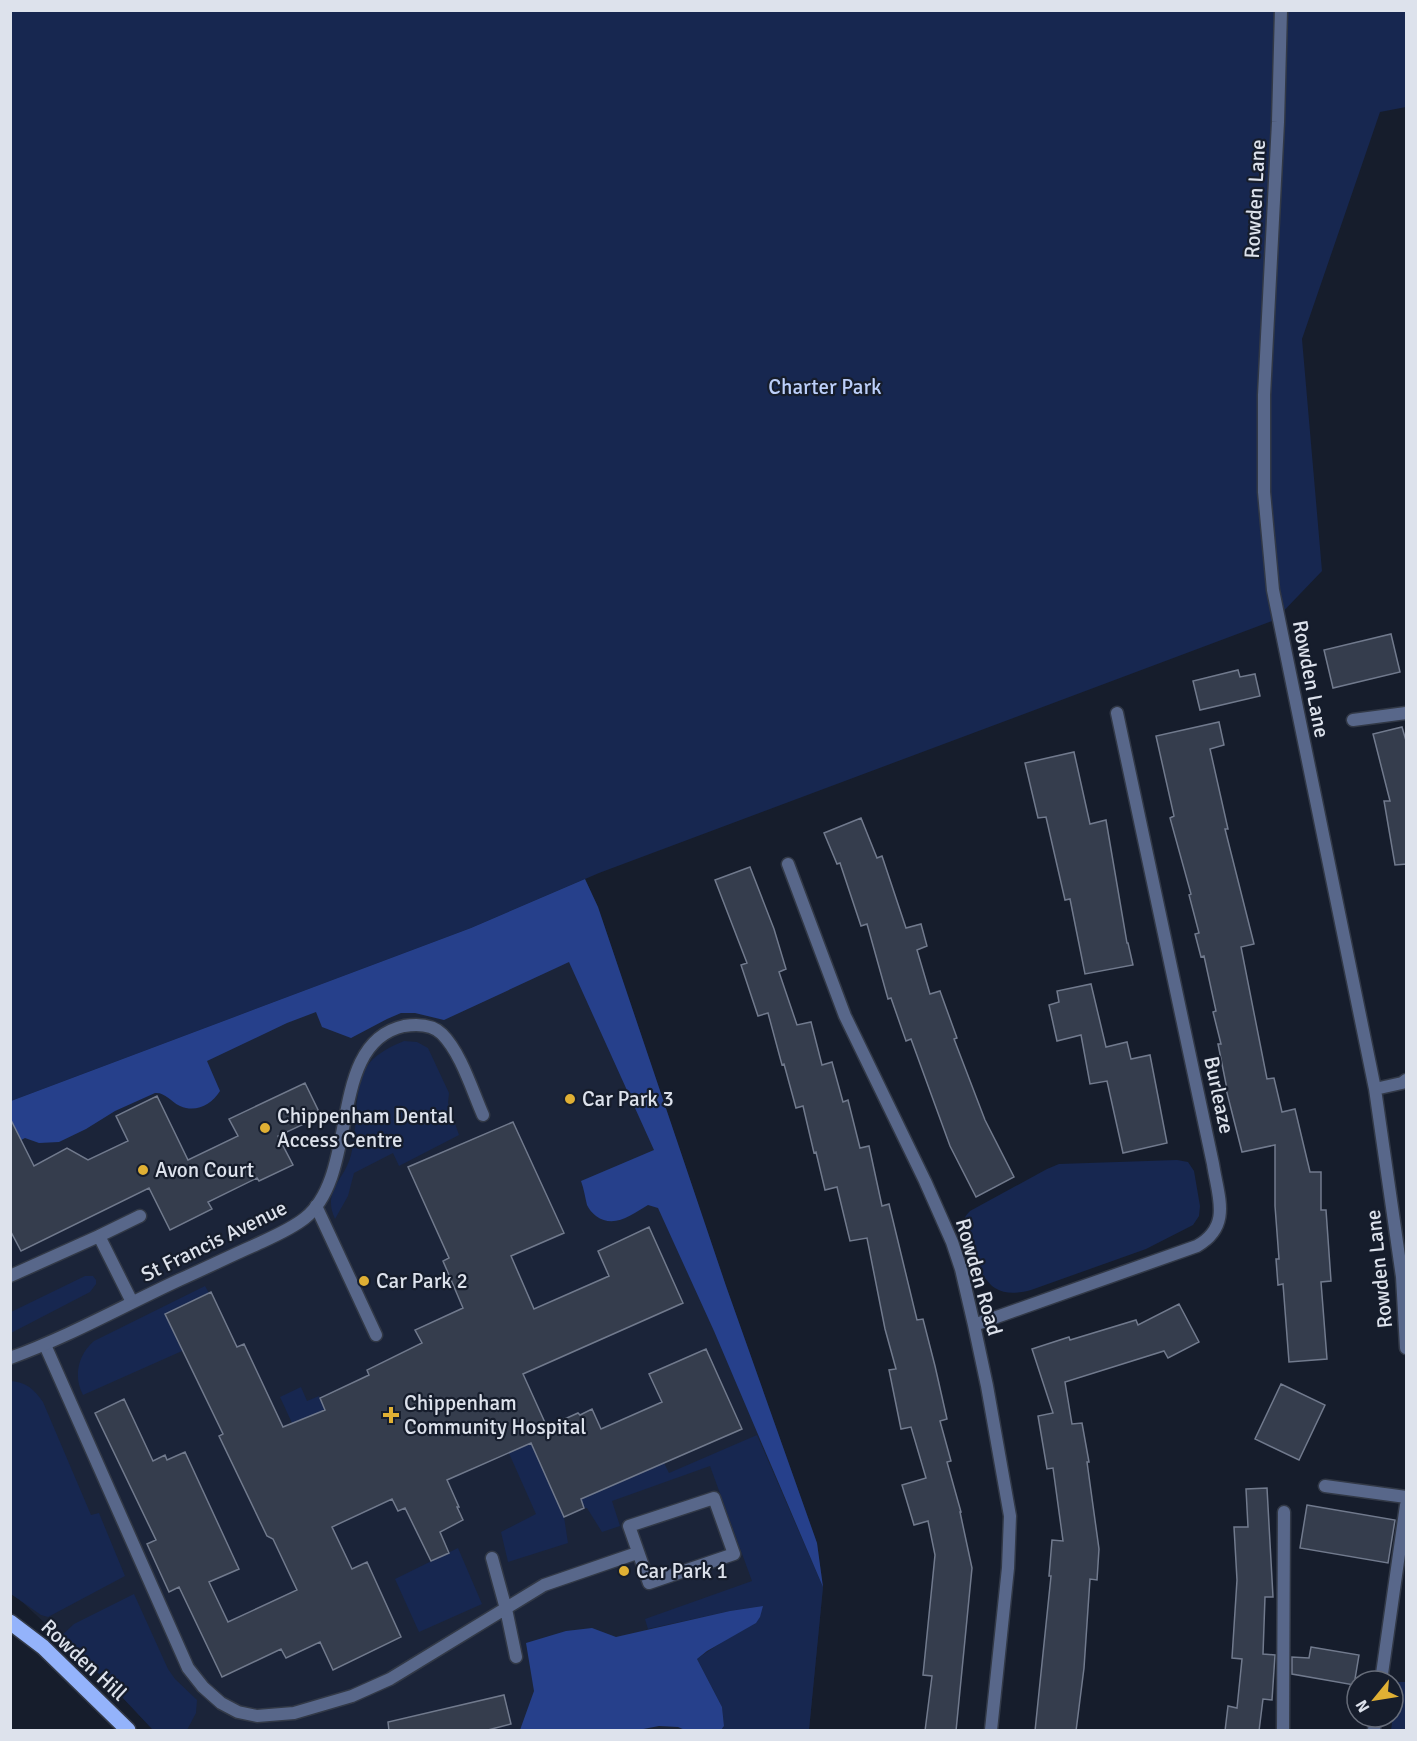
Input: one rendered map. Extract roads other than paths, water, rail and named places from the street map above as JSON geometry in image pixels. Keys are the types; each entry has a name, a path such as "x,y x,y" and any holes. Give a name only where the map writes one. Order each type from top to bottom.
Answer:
{"main road":[{"name":"Rowden Hill","path":"10,1622 43,1647 128,1731"}],"street":[{"name":"Rowden Lane","path":"1281,10 1278,122 1264,395 1264,492 1273,590 1375,1089 1402,1277 1407,1348"},
{"name":"Burleaze","path":"974,1325 1197,1246 1215,1233 1219,1223 1220,1214 1213,1164 1117,713"},
{"path":"1353,720 1407,713"},
{"name":"Rowden Road","path":"788,864 845,1016 952,1242 974,1325 1010,1516 1008,1568 991,1731"},
{"name":"St Francis Avenue","path":"10,1358 45,1346 132,1302 272,1237 306,1217 316,1206 333,1171 357,1068 369,1048 388,1033 404,1026 423,1025 441,1033 454,1051 483,1115"},
{"path":"1375,1089 1407,1080"},
{"path":"316,1206 376,1335"},
{"path":"10,1276 140,1216"},
{"path":"99,1236 132,1302"},
{"path":"45,1346 188,1668 203,1687 221,1703 238,1712 257,1716 294,1713 352,1696 390,1679 544,1585 637,1553"},
{"path":"1325,1486 1407,1497"},
{"path":"714,1498 734,1554 649,1583 637,1553 629,1526 714,1498"},
{"path":"1383,1669 1407,1505"},
{"path":"1283,1731 1284,1512"},
{"path":"492,1558 516,1658"}],"place":[{"name":"Car Park 3","path":"570,1099"},
{"name":"Chippenham Dental Access Centre","path":"265,1128"},
{"name":"Avon Court","path":"143,1170"},
{"name":"Car Park 2","path":"364,1281"},
{"name":"Chippenham Community Hospital","path":"391,1415"},
{"name":"Car Park 1","path":"624,1571"}],"park label":[{"name":"Charter Park","path":"825,387"}]}
